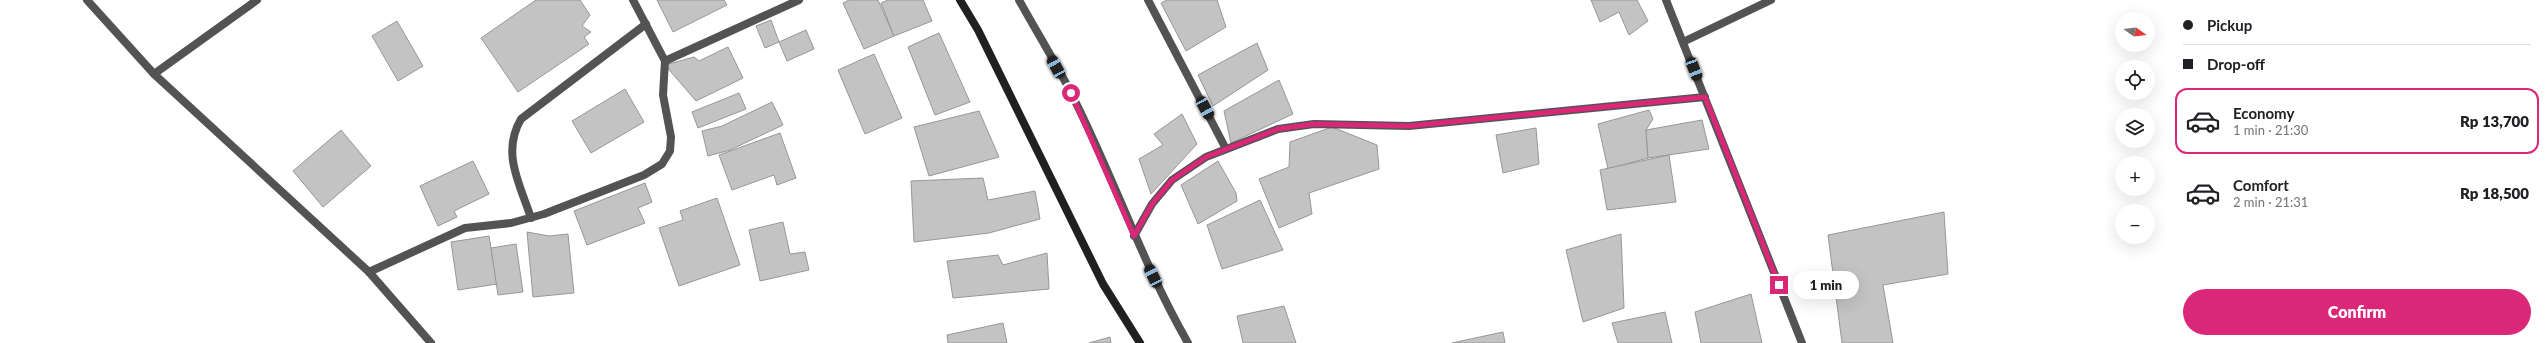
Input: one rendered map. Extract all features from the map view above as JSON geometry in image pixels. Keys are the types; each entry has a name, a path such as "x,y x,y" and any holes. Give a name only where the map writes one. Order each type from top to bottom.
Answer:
{"street":[{"path":"87,0 154,74 369,272 431,343"},
{"path":"154,74 257,0"},
{"path":"369,272 465,228 511,223 531,218 644,175 662,164 670,151 671,137 663,95 665,61 633,0"},
{"path":"665,61 799,0"},
{"path":"960,0 978,30 1103,284 1140,343"},
{"path":"1018,0 1071,93 1134,236 1172,316 1188,343"},
{"path":"1148,0 1226,149"},
{"path":"1666,0 1802,343"},
{"path":"1683,42 1771,0"},
{"path":"531,218 511,156 514,130 521,119 646,24"},
{"path":"1134,236 1152,204 1172,180 1206,157 1278,129 1314,124 1409,126 1705,97"}],"building":[{"path":"536,0 580,0 590,15 582,26 591,32 584,37 589,44 518,92 481,38"},
{"path":"657,0 724,0 727,5 673,32"},
{"path":"849,0 878,0 894,36 864,49 843,3"},
{"path":"888,0 923,0 932,21 894,36 881,3"},
{"path":"1167,0 1217,0 1226,27 1186,51 1161,3"},
{"path":"1591,0 1637,0 1648,21 1629,35 1619,12 1600,22"},
{"path":"771,20 779,42 765,48 756,26"},
{"path":"397,21 423,66 398,81 372,36"},
{"path":"806,30 814,49 787,61 779,42"},
{"path":"939,33 970,102 935,115 908,47"},
{"path":"1257,43 1268,70 1213,106 1198,75"},
{"path":"728,47 743,78 696,101 665,65 694,57 699,61"},
{"path":"874,54 902,118 865,134 838,70"},
{"path":"1279,80 1293,114 1231,143 1224,111"},
{"path":"625,89 644,122 591,153 572,121"},
{"path":"739,93 746,109 698,128 692,112"},
{"path":"772,102 783,125 730,150 708,156 702,131 722,126"},
{"path":"1649,110 1653,119 1646,130 1648,158 1608,169 1598,124"},
{"path":"979,111 999,157 929,176 914,127"},
{"path":"1182,114 1197,144 1151,194 1139,159 1163,145 1154,134"},
{"path":"1702,120 1709,149 1648,158 1646,130"},
{"path":"1332,127 1377,145 1379,169 1309,193 1312,214 1279,228 1259,179 1289,167 1290,142"},
{"path":"1536,128 1539,164 1503,173 1496,135"},
{"path":"341,130 371,166 323,207 293,171"},
{"path":"780,133 796,178 777,185 774,175 732,190 719,155"},
{"path":"1669,155 1676,202 1607,210 1600,170"},
{"path":"473,161 489,194 454,211 457,217 438,226 420,186"},
{"path":"1218,161 1236,193 1237,201 1198,224 1181,185"},
{"path":"983,178 988,200 1035,191 1040,219 989,233 914,242 911,181"},
{"path":"645,183 652,202 638,208 645,223 587,245 574,211"},
{"path":"717,198 740,265 679,286 659,228 683,220 680,211"},
{"path":"1260,200 1283,250 1222,269 1207,225"},
{"path":"1944,212 1948,274 1883,285 1893,343 1842,343 1828,235"},
{"path":"783,222 790,254 805,252 809,270 760,281 749,230"},
{"path":"527,232 549,236 568,234 574,293 533,297"},
{"path":"1621,234 1624,308 1583,322 1566,250"},
{"path":"489,236 497,284 458,290 451,242"},
{"path":"516,244 523,292 498,295 491,248"},
{"path":"1047,253 1049,289 953,298 947,261 998,255 1003,265"},
{"path":"1751,294 1762,343 1701,343 1695,312"},
{"path":"1284,306 1296,343 1243,343 1237,316"},
{"path":"1665,312 1672,343 1618,343 1612,323"},
{"path":"1003,323 1007,343 948,343 947,335"},
{"path":"1503,332 1505,343 1452,343"},
{"path":"1110,337 1111,343 1089,343"}],"route":[{"path":"1071,93 1134,236 1152,204 1172,180 1206,157 1278,129 1314,124 1356,127 1409,126 1528,113 1705,97 1779,285"}]}
